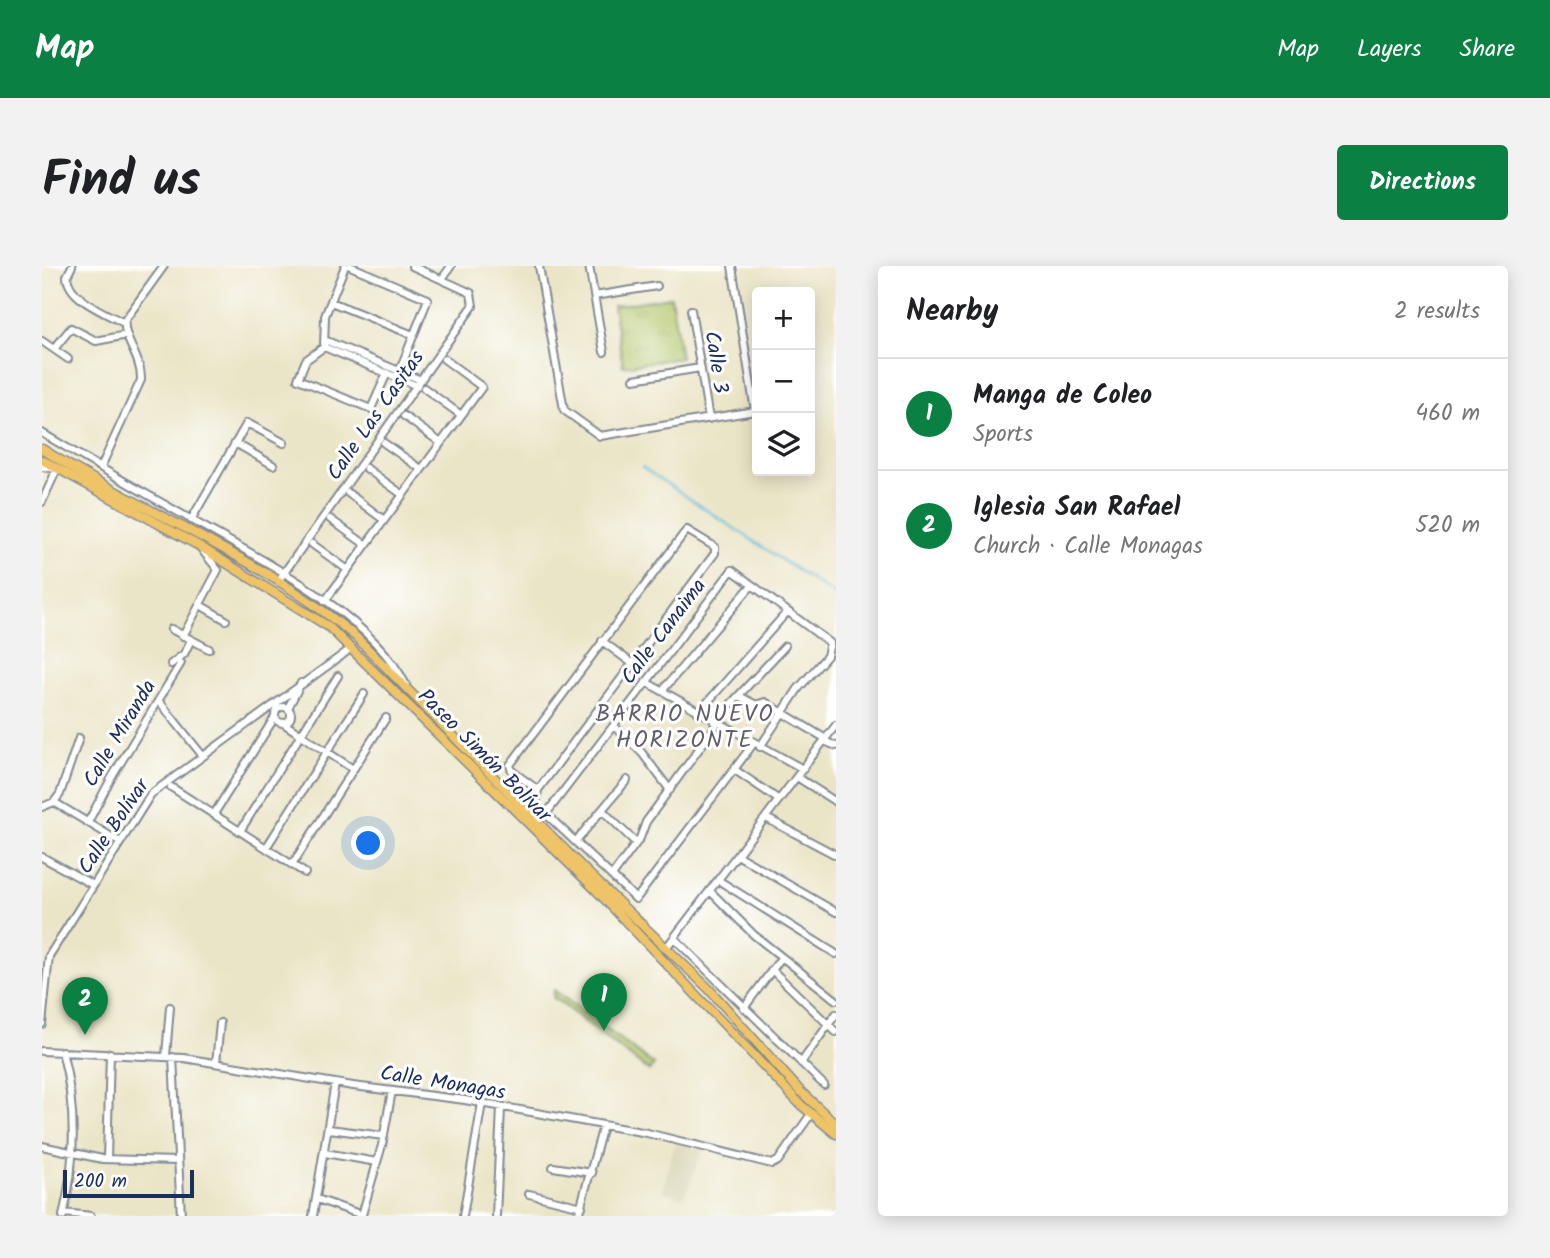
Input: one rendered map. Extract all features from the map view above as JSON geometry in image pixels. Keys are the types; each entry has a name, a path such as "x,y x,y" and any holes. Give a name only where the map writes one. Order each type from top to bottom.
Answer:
{"main road":[{"name":"Paseo Simón Bolívar","path":"42,449 59,465 318,619 352,648 666,948 722,1003 814,1105 836,1124"},
{"name":"Paseo Simón Bolívar","path":"42,460 59,465 125,496 223,548 321,610 360,641 811,1114 836,1134"},
{"path":"352,648 360,641"}],"street":[{"path":"60,266 70,269 69,285 79,296 124,323 139,358 141,380 100,467"},
{"path":"124,323 164,266"},
{"path":"326,344 324,323 347,266 428,299 398,374"},
{"path":"412,266 442,279 451,266"},
{"path":"539,266 563,408 568,415 600,436 756,409 733,266"},
{"path":"589,266 604,352"},
{"name":"Calle Las Casitas","path":"278,582 421,385 474,302 471,293 442,279"},
{"path":"594,296 657,286"},
{"path":"331,302 413,335"},
{"name":"Calle 3","path":"691,310 709,419"},
{"path":"54,349 71,328 96,341 127,335"},
{"path":"42,341 68,359"},
{"path":"326,344 306,360 298,379 371,410 387,373"},
{"path":"326,344 387,373 398,374"},
{"path":"326,344 421,385 461,415"},
{"path":"325,601 482,387 444,359"},
{"path":"634,379 700,368"},
{"path":"404,416 441,443"},
{"path":"191,520 247,423 284,443"},
{"name":"Paseo Simón Bolívar","path":"42,433 284,573 325,601 382,652 409,690"},
{"path":"236,443 273,465"},
{"path":"384,443 421,469"},
{"path":"42,502 59,465"},
{"name":"Paseo Simón Bolívar","path":"42,467 59,465"},
{"path":"366,468 403,495"},
{"path":"125,496 131,485"},
{"path":"348,493 384,520"},
{"path":"330,519 366,545"},
{"path":"531,820 538,790 715,554 715,547 692,530 687,530 682,536 510,765 512,771 538,790"},
{"path":"312,544 348,570"},
{"path":"199,546 218,570"},
{"path":"218,570 238,570"},
{"path":"183,636 218,570"},
{"name":"Calle Canaima","path":"546,814 732,570 752,585"},
{"path":"531,820 546,814 636,900 735,770 784,714 798,689 827,656 831,645 829,640 752,585 662,691"},
{"path":"200,605 226,620"},
{"path":"698,713 787,612"},
{"path":"171,629 209,649"},
{"path":"171,664 184,654 191,640"},
{"path":"602,642 633,664"},
{"path":"612,876 636,843 646,822 716,723 785,646"},
{"name":"Calle Bolívar","path":"42,1024 49,956 156,789 352,648"},
{"name":"Calle Miranda","path":"88,822 112,776 181,663"},
{"path":"240,831 338,676"},
{"path":"646,682 803,769"},
{"path":"283,723 291,717 288,708 302,683"},
{"path":"266,848 364,694"},
{"path":"739,696 756,705 765,702 836,746"},
{"path":"159,701 202,755"},
{"path":"214,814 279,708 288,708"},
{"path":"275,717 353,769"},
{"path":"292,865 386,718"},
{"path":"666,948 836,725"},
{"path":"614,726 642,753 670,790"},
{"path":"42,807 54,802 65,782 79,738"},
{"path":"735,770 779,800"},
{"path":"797,777 836,802"},
{"path":"576,841 627,780"},
{"path":"171,787 304,873"},
{"path":"54,802 120,842"},
{"path":"602,810 636,843"},
{"path":"766,818 836,855"},
{"path":"737,855 836,912"},
{"path":"42,857 93,886"},
{"path":"718,880 836,954"},
{"path":"709,891 781,958 836,1000"},
{"path":"674,939 824,1085"},
{"path":"744,1008 781,958"},
{"path":"772,970 827,1027 836,1032"},
{"path":"170,1007 169,1057 181,1216"},
{"path":"801,1063 836,1014"},
{"path":"216,1063 220,1023"},
{"name":"Calle Monagas","path":"42,1051 169,1057 482,1103 662,1136 774,1164 811,1114"},
{"path":"62,1051 69,1081 72,1152 63,1215 91,1216"},
{"path":"107,1159 110,1053"},
{"path":"313,1216 326,1153 335,1083"},
{"path":"317,1199 346,1214 362,1214 384,1136 393,1091"},
{"path":"463,1216 482,1103"},
{"path":"496,1216 501,1108"},
{"path":"578,1216 603,1126"},
{"path":"329,1129 384,1136"},
{"path":"42,1146 107,1159 178,1161"},
{"path":"326,1153 377,1162"},
{"path":"553,1167 592,1173"},
{"path":"529,1194 582,1207"}],"shaded area":[{"path":"675,1142 703,1150 684,1198 662,1192"}],"green space":[{"path":"671,297 681,358 623,366 613,306"},
{"path":"554,990 654,1065 649,1071 553,997"}],"waterway":[{"path":"642,467 836,596"}],"place":[{"name":"Manga de Coleo","path":"604,1031"},
{"name":"Iglesia San Rafael","path":"85,1035"}],"district":[{"name":"BARRIO NUEVO HORIZONTE","path":"685,726"}]}
